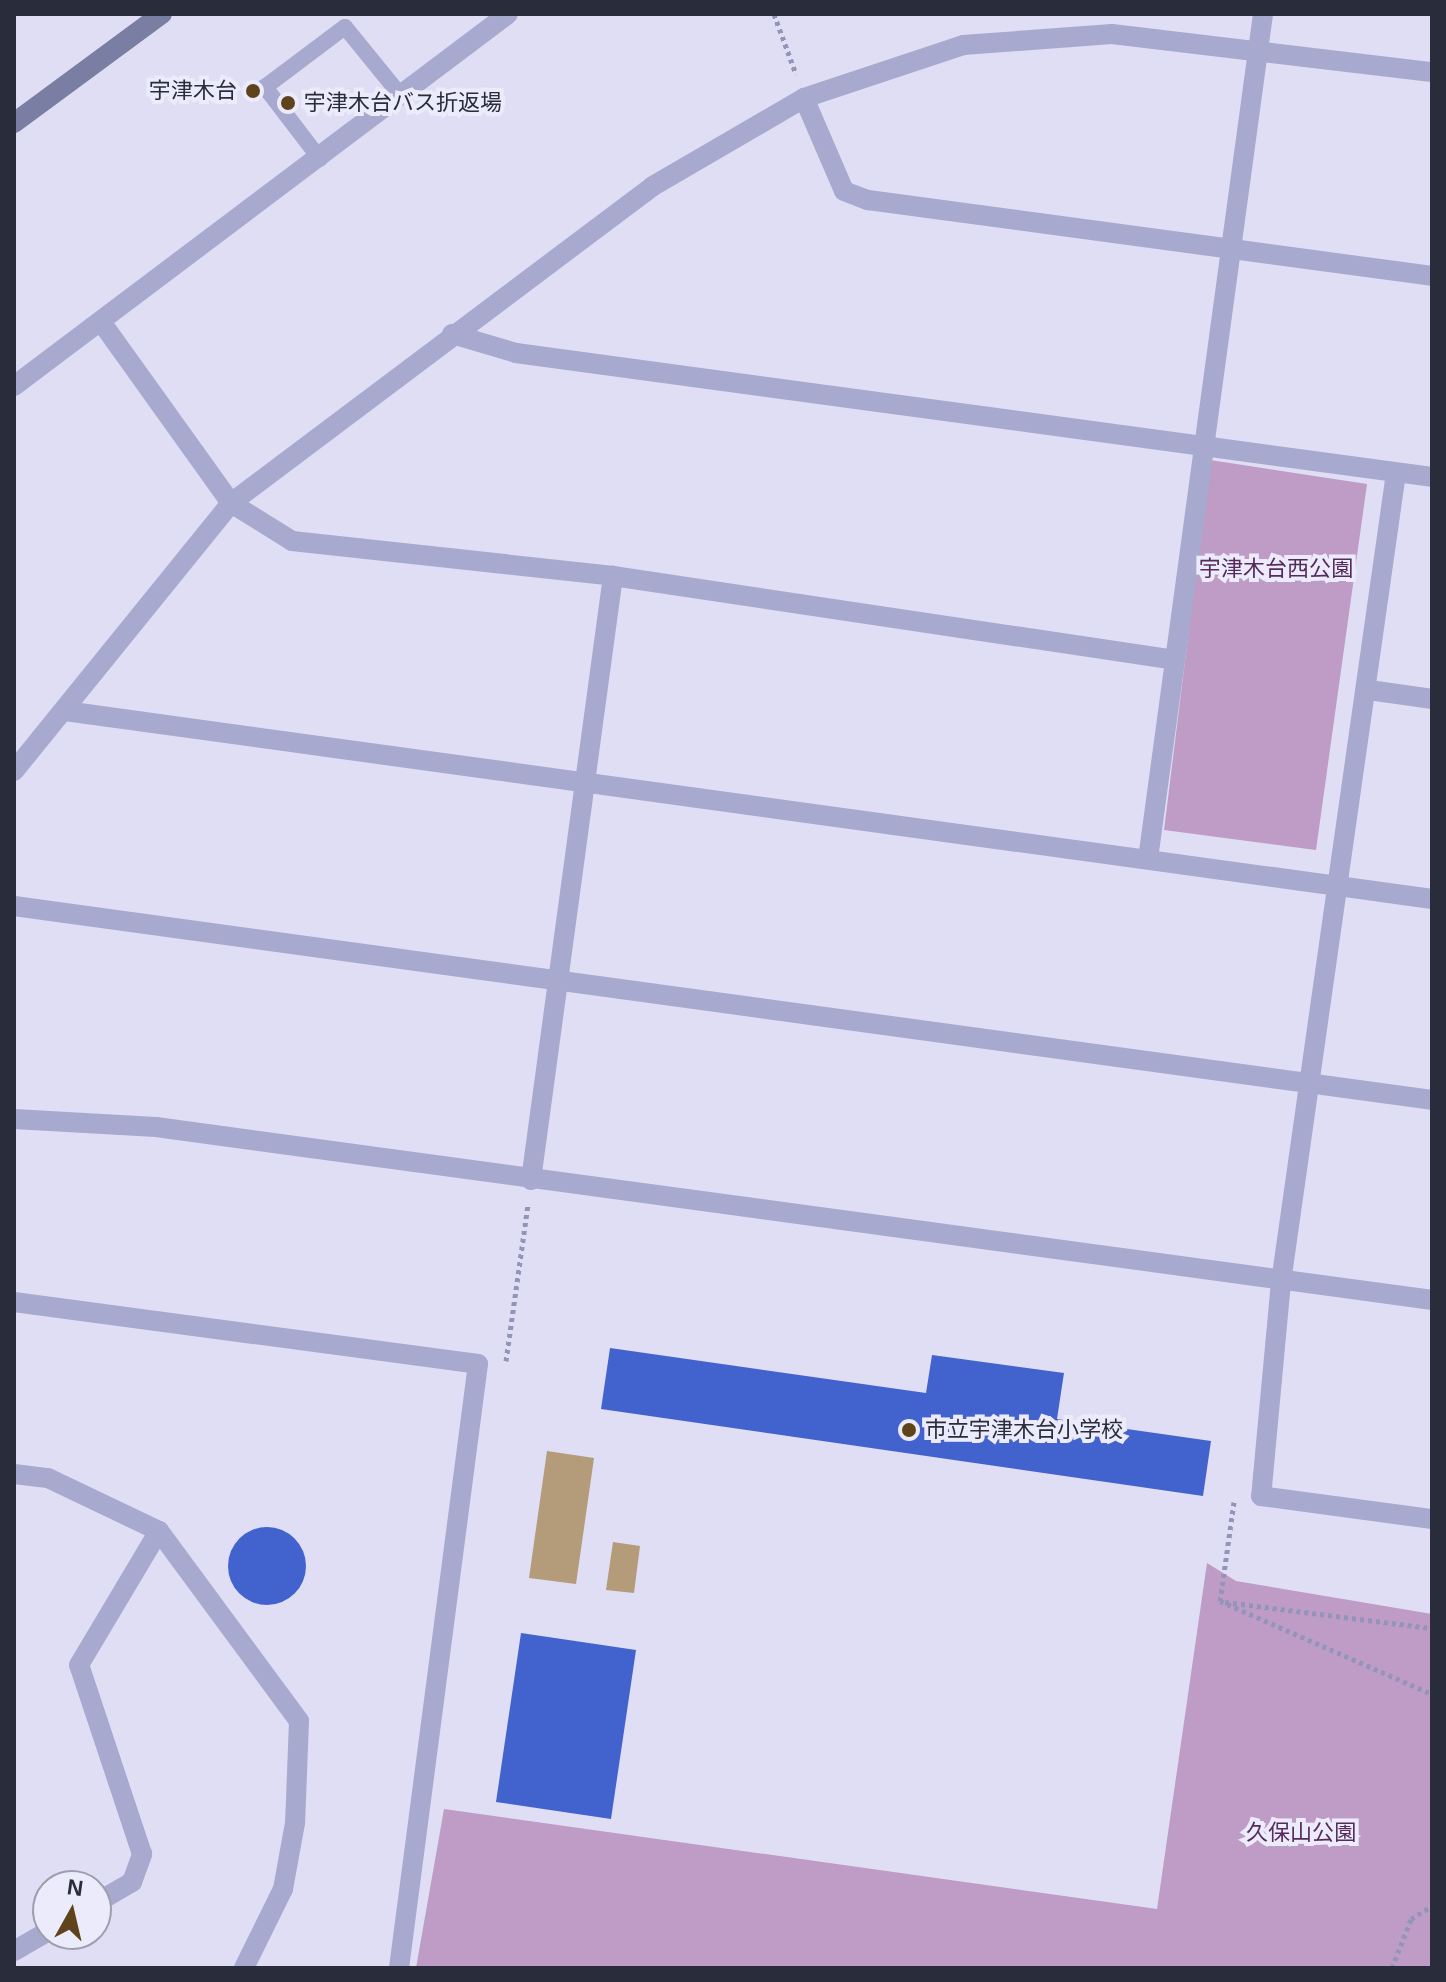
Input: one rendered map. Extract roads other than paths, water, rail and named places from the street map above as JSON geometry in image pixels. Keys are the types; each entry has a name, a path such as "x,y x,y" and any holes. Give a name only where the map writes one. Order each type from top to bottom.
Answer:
{"main road":[{"path":"14,123 162,14"}],"street":[{"path":"14,386 320,159 508,14"},
{"path":"1148,859 1263,14"},
{"path":"14,771 231,503 452,334 689,161 804,98 963,45 1112,34 1258,48 1432,72"},
{"path":"804,98 829,164 844,191 856,196 1432,276"},
{"path":"102,323 231,503 292,541 613,576 1175,660"},
{"path":"452,334 516,353 1432,477"},
{"path":"1396,473 1314,1084 1281,1282 1261,1496 1432,1519"},
{"path":"531,1180 613,576"},
{"path":"1369,690 1432,699"},
{"path":"65,711 1432,899"},
{"path":"14,906 1432,1100"},
{"path":"14,1119 156,1127 1281,1282 1432,1300"},
{"path":"14,1302 478,1364 399,1968"},
{"path":"14,1474 48,1478 159,1531 299,1721 295,1823 283,1889 244,1968"},
{"path":"112,1894 132,1882 142,1854 79,1665 159,1531"},
{"path":"14,1951 32,1940"}],"lane":[{"path":"320,159 265,87 345,27 401,96"}],"place":[{"name":"宇津木台","path":"253,91"},
{"name":"宇津木台バス折返場","path":"288,103"},
{"name":"市立宇津木台小学校","path":"909,1430"}],"park label":[{"name":"宇津木台西公園","path":"1276,569"},
{"name":"久保山公園","path":"1301,1833"}]}
